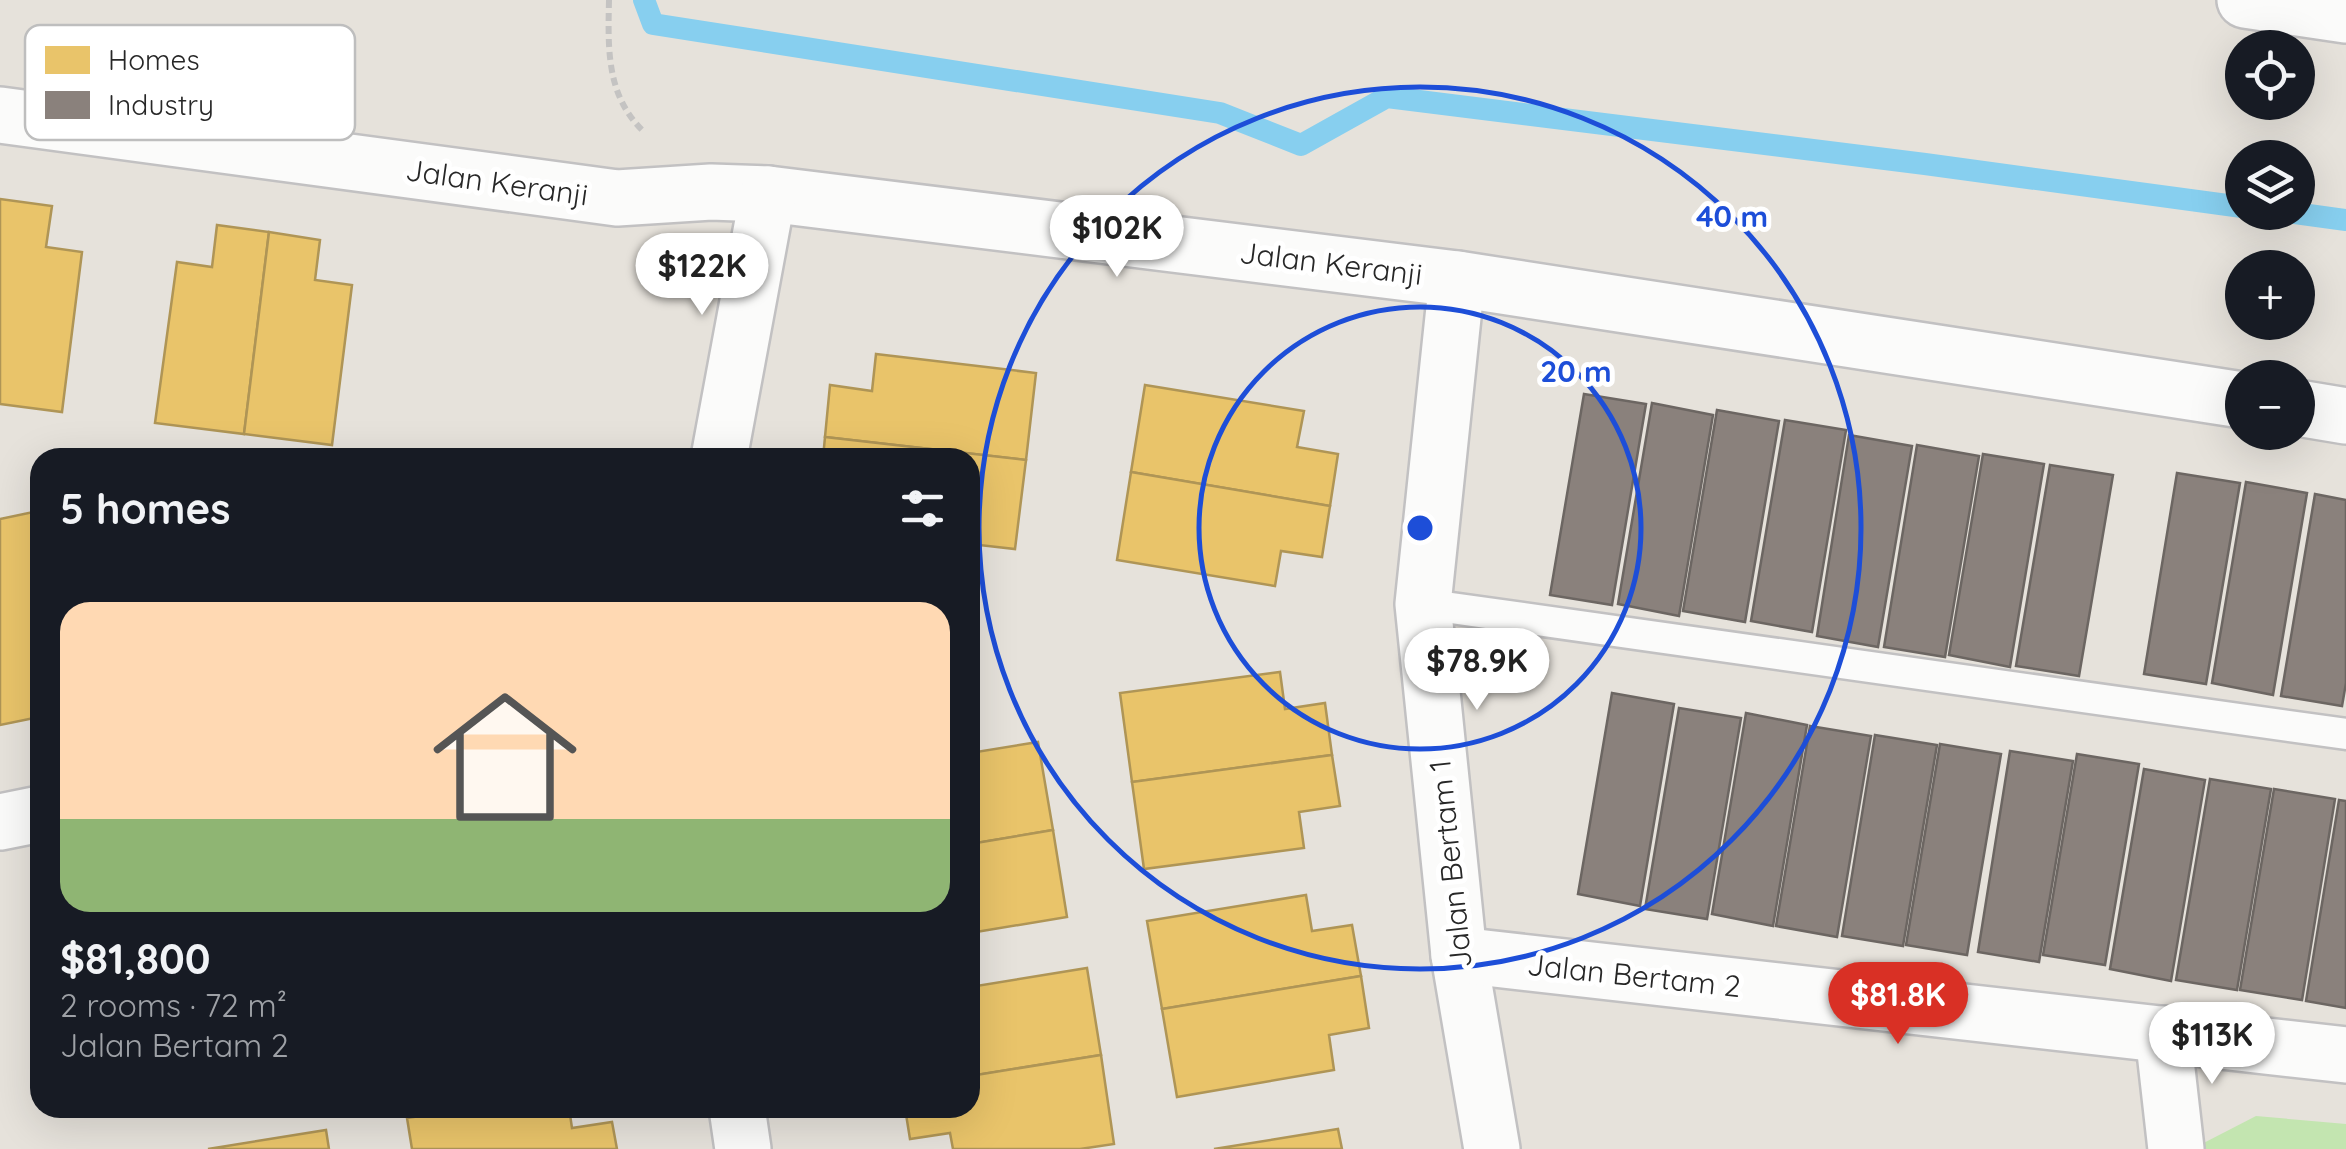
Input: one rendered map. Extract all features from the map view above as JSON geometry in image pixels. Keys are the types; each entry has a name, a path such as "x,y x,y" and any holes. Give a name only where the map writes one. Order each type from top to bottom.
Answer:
{"street":[{"path":"2245,0 2346,14"},
{"name":"Jalan Keranji","path":"0,115 25,118"},
{"name":"Jalan Keranji","path":"186,140 616,198 711,192 768,194 1457,279 2225,397"},
{"path":"720,448 768,194"},
{"name":"Jalan Bertam 1","path":"1457,279 1423,604 1459,955 1492,1149"},
{"path":"2315,411 2346,416"},
{"path":"0,822 30,816"},
{"name":"Jalan Bertam 2","path":"1459,955 2346,1055"},
{"path":"2163,1034 2176,1149"},
{"path":"739,1118 744,1149"}],"lane":[{"path":"1423,604 2346,734"}],"path":[{"path":"609,0 608,40 614,88 636,123 711,192"}],"green space":[{"path":"2256,1116 2346,1124 2346,1149 2192,1149"}],"building: Homes":[{"path":"0,199 52,206 46,247 82,252 62,412 0,404"},
{"path":"217,225 269,232 244,434 155,423 177,262 212,267"},
{"path":"269,232 320,240 315,280 352,285 332,445 244,434"},
{"path":"876,354 1036,373 1026,460 980,455 980,448 921,448 825,437 830,385 872,391"},
{"path":"1145,385 1304,411 1297,447 1338,454 1330,506 1131,472"},
{"path":"825,437 921,448 824,448"},
{"path":"980,455 1026,460 1015,549 980,545"},
{"path":"1131,472 1330,506 1322,557 1281,551 1275,586 1117,560"},
{"path":"30,513 30,719 0,725 0,519"},
{"path":"1280,672 1285,709 1325,703 1332,755 1132,782 1120,693"},
{"path":"1038,742 1053,830 980,842 980,751"},
{"path":"1332,755 1340,806 1299,812 1304,848 1144,869 1132,782"},
{"path":"1053,830 1067,917 980,931 980,842"},
{"path":"1306,895 1312,931 1352,925 1361,976 1162,1009 1147,921"},
{"path":"1087,968 1101,1055 980,1074 980,985"},
{"path":"1361,976 1369,1028 1329,1035 1334,1070 1177,1097 1162,1009"},
{"path":"1101,1055 1114,1144 1080,1149 953,1149 950,1133 910,1139 907,1118 980,1118 980,1074"},
{"path":"407,1118 570,1118 572,1128 612,1122 617,1149 412,1149"},
{"path":"1338,1129 1342,1149 1214,1149"},
{"path":"326,1130 329,1149 208,1149"}],"building: Industry":[{"path":"1584,394 1646,404 1612,605 1550,595"},
{"path":"1652,403 1713,415 1679,616 1618,604"},
{"path":"1717,410 1779,421 1745,622 1683,611"},
{"path":"1785,420 1846,430 1812,632 1751,621"},
{"path":"1849,435 1912,446 1878,647 1817,636"},
{"path":"1917,445 1979,456 1945,657 1884,647"},
{"path":"1983,454 2044,464 2010,667 1949,655"},
{"path":"2050,465 2113,475 2079,676 2016,666"},
{"path":"2177,473 2240,483 2206,684 2144,674"},
{"path":"2246,482 2307,493 2273,695 2212,683"},
{"path":"2315,494 2346,500 2346,683 2342,706 2281,696"},
{"path":"1612,693 1674,704 1640,906 1578,894"},
{"path":"1679,708 1741,718 1707,919 1645,909"},
{"path":"1746,713 1807,725 1773,926 1712,914"},
{"path":"1810,726 1871,736 1837,937 1776,926"},
{"path":"1875,735 1937,745 1903,946 1842,936"},
{"path":"1940,744 2001,754 1967,955 1906,945"},
{"path":"2010,751 2073,761 2039,962 1978,952"},
{"path":"2077,754 2139,764 2105,965 2043,955"},
{"path":"2144,769 2205,780 2171,981 2110,969"},
{"path":"2210,779 2271,789 2237,990 2176,980"},
{"path":"2274,789 2335,799 2302,1000 2240,990"},
{"path":"2339,800 2346,801 2346,1008 2306,1001"}],"waterway":[{"path":"644,0 653,24 1220,113 1301,145 1387,97 2225,205"},
{"path":"2315,216 2346,220"}]}
